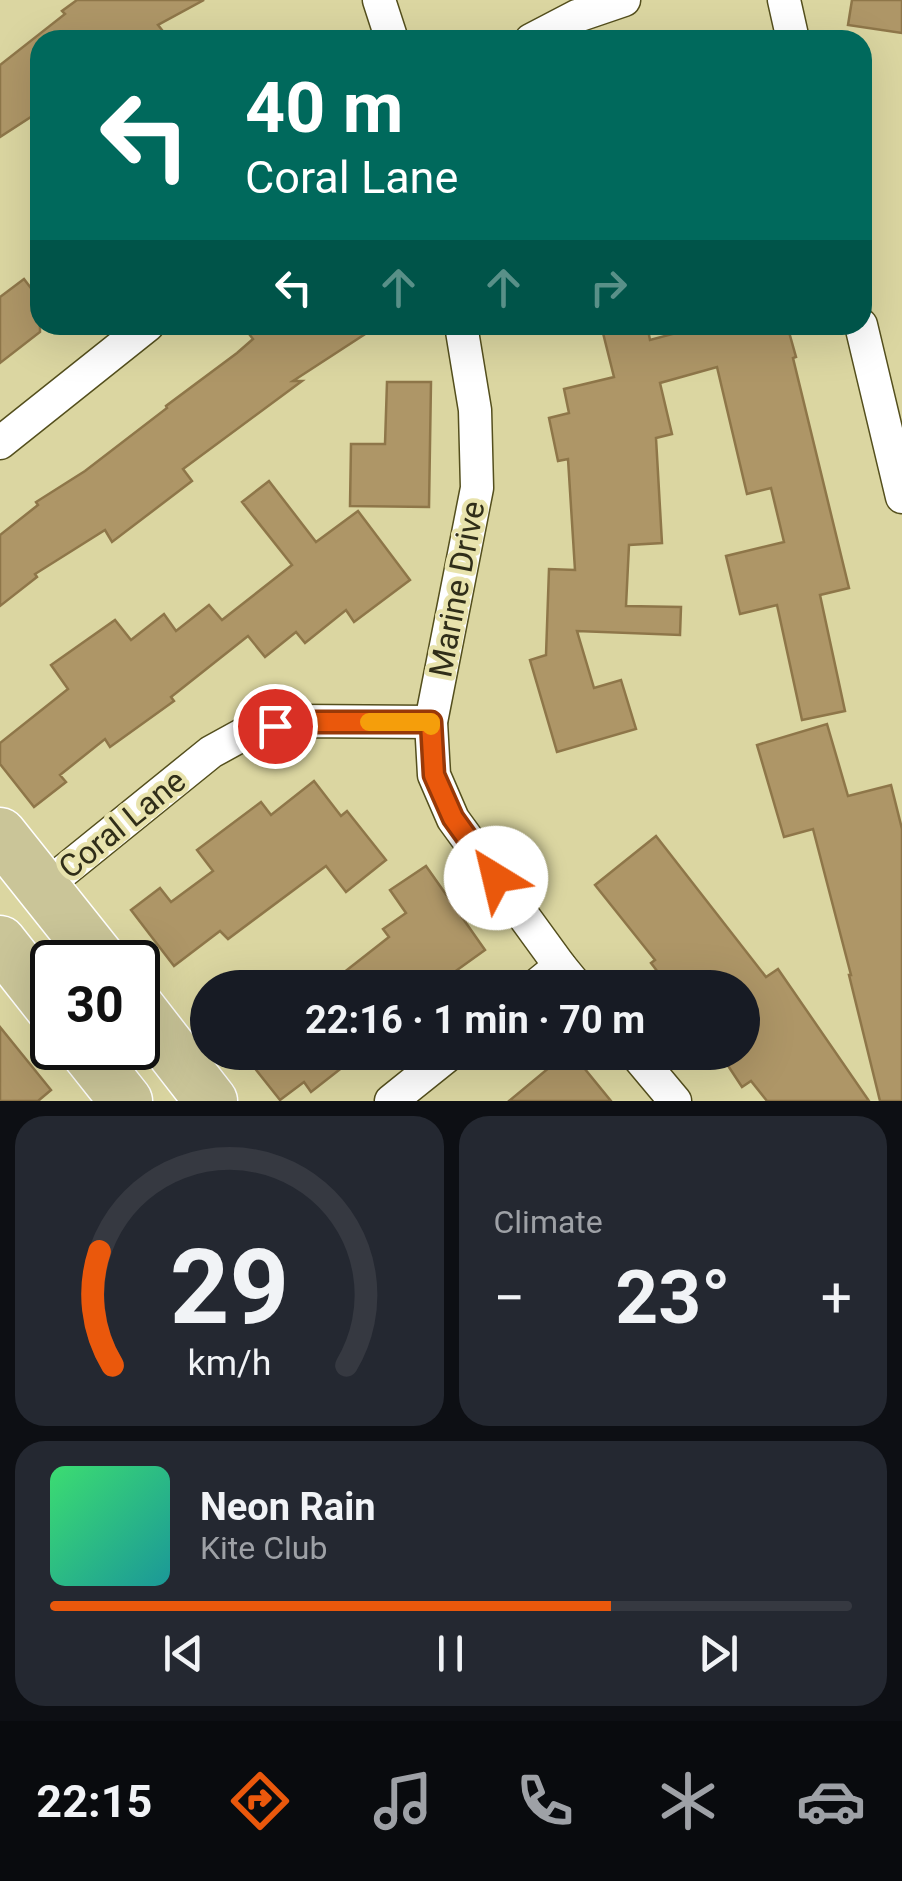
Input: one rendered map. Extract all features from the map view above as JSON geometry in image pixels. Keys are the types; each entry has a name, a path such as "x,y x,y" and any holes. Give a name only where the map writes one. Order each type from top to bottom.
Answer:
{"main road":[{"path":"0,834 85,940"},
{"path":"0,942 30,980"},
{"path":"160,1036 211,1101"},
{"path":"101,1070 126,1101"}],"street":[{"path":"379,0 389,30"},
{"path":"550,30 624,0"},
{"path":"784,0 791,30"},
{"path":"0,443 135,335"},
{"name":"Marine Drive","path":"463,335 475,410 477,488 431,722 434,775 453,818 564,970"},
{"path":"863,335 902,498"},
{"name":"Coral Lane","path":"44,888 211,752 251,730 299,722 431,722"},
{"path":"391,1101 430,1070"},
{"path":"649,1070 675,1101"}],"building":[{"path":"77,0 204,0 158,25 162,30 45,30 65,14 62,11"},
{"path":"852,0 902,0 902,33 848,25"},
{"path":"30,41 30,118 0,137 0,65"},
{"path":"24,279 30,287 30,335 36,335 0,363 0,297"},
{"path":"250,335 364,335 293,381 302,381 183,469 192,481 112,542 105,530 35,574 37,577 0,606 0,535 38,505 36,502 85,471 253,339"},
{"path":"604,335 649,335 650,340 669,335 790,335 849,588 820,595 845,711 802,720 777,605 740,614 726,556 784,542 771,488 747,494 717,367 660,383 672,434 656,438 662,543 629,545 626,606 681,607 680,635 577,631 594,688 621,680 636,729 557,752 530,660 546,655 549,569 575,570 568,459 558,461 549,418 569,413 564,389 614,377"},
{"path":"387,382 431,382 429,507 350,506 351,444 385,444"},
{"path":"269,481 316,542 358,511 410,580 354,622 346,610 305,643 296,632 265,657 248,636 171,697 174,701 110,747 105,739 60,775 66,782 34,807 0,764 0,743 68,689 51,665 115,620 131,640 164,614 176,631 209,605 222,620 292,565 242,502"},
{"path":"827,724 848,796 891,785 902,829 902,1101 880,1101 813,829 784,837 757,745"},
{"path":"314,781 341,816 347,811 386,860 346,892 326,866 228,939 220,931 174,966 160,948 160,940 154,940 131,910 160,888 171,902 213,871 197,850 261,802 271,815"},
{"path":"656,836 766,977 778,969 869,1101 767,1101 751,1081 742,1087 731,1070 760,1070 760,970 656,970 651,963 655,960 595,885"},
{"path":"426,866 485,950 457,970 347,970 389,937 383,929 406,913 390,890"},
{"path":"0,1027 30,1064 30,1070 35,1070 51,1090 38,1101 0,1101"},
{"path":"256,1070 339,1070 311,1092 304,1082 280,1100"},
{"path":"546,1070 586,1070 611,1101 509,1101"}],"slow traffic":[{"path":"369,722 431,722 431,726"}],"route":[{"path":"275,726 299,722 431,722 434,775 453,818 496,878"}]}
